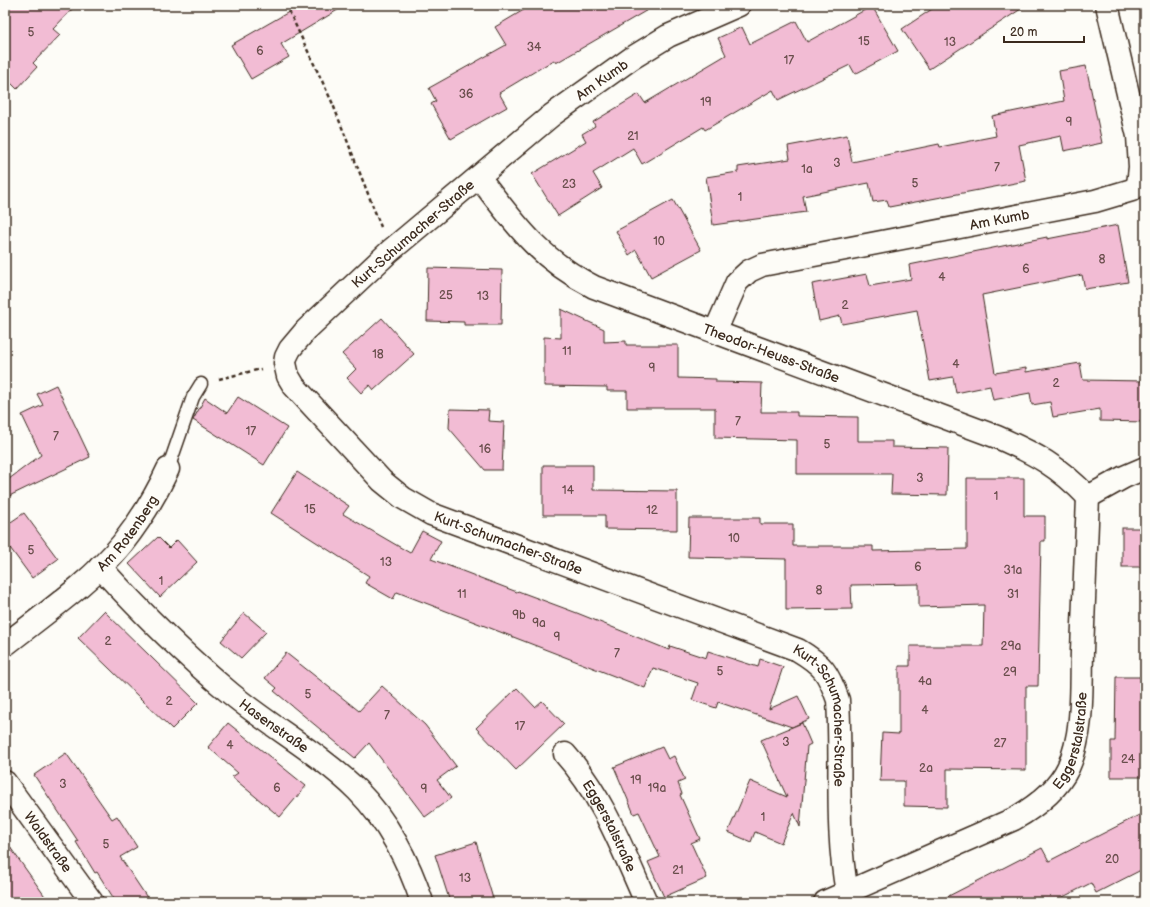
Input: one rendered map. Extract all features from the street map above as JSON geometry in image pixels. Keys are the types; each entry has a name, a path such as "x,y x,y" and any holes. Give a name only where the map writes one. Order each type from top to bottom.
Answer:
{"street":[{"name":"Am Kumb","path":"479,177 552,115 632,58 668,36 739,5"},
{"name":"Am Kumb","path":"715,332 737,282 749,271 762,265 1095,201 1132,190 1138,185 1140,167 1138,136 1106,5"},
{"name":"Kurt-Schumacher-Straße","path":"479,177 390,251 306,330 290,349 286,357 285,363 288,376 294,386 382,481 403,498 431,514 798,650 818,662 831,679 838,700 839,836 841,861 847,892"},
{"name":"Theodor-Heuss-Straße","path":"479,177 516,224 539,250 560,268 594,287 989,434 1032,452 1059,470 1088,497"},
{"path":"1088,497 1124,477 1145,468"},
{"name":"Am Rotenberg","path":"5,645 100,567 122,544 157,492 168,469"},
{"name":"Eggerstalstraße","path":"825,902 1014,819 1036,806 1054,788 1068,768 1076,745 1080,708 1088,497"},
{"name":"Hasenstraße","path":"100,567 135,606 180,650 231,694 326,765 358,791 380,819 401,851 416,884 422,902"},
{"name":"Eggerstalstraße","path":"566,754 581,771 595,794 646,902"},
{"name":"Waldstraße","path":"5,782 92,902"}],"lane":[{"name":"Am Rotenberg","path":"168,469 190,405 201,384"}],"path":[{"path":"286,5 332,102 390,251"},
{"path":"201,384 285,363"}],"building":[{"path":"5,5 76,5 53,29 60,35 33,63 37,67 17,89 5,77"},
{"path":"301,5 346,5 281,44 289,57 251,79 231,45"},
{"path":"532,5 656,5 556,63 554,60 499,93 507,107 451,139 431,104 436,101 429,88 506,45 495,27"},
{"path":"938,5 1027,5 929,69 902,29"},
{"path":"872,6 898,51 855,74 850,65 778,100 773,90 705,130 703,127 642,164 633,148 593,173 602,188 558,216 532,174 586,141 582,134 595,126 593,122 639,94 645,103 726,55 718,38 742,27 750,44 796,21 807,42"},
{"path":"1086,66 1102,143 1064,151 1061,136 1019,145 1026,181 889,207 887,200 873,202 869,183 803,196 806,212 713,225 706,177 738,172 738,167 790,159 788,146 847,135 852,162 939,144 940,147 996,136 992,116 1064,101 1059,71"},
{"path":"673,200 701,250 651,277 636,250 629,255 616,231"},
{"path":"1118,225 1128,282 1085,289 1082,275 982,295 995,373 1026,368 1026,372 1080,363 1083,380 1145,381 1145,422 1100,421 1100,409 1053,417 1050,402 1032,405 1030,393 993,400 990,386 956,393 953,377 930,381 917,310 842,324 840,316 819,321 812,284 867,274 870,286 911,279 909,265 1047,237 1047,239"},
{"path":"428,268 502,270 501,325 464,325 464,322 427,321"},
{"path":"561,309 604,329 604,342 626,341 626,345 678,345 678,378 716,379 716,382 762,383 761,412 797,412 797,416 858,417 858,441 892,441 892,447 948,448 947,495 891,494 892,474 797,474 797,440 715,438 715,408 627,408 627,391 607,391 607,387 544,386 544,337 561,338"},
{"path":"382,318 414,354 374,390 370,385 361,393 347,378 356,369 342,354"},
{"path":"56,385 90,457 5,498 5,482 41,455 22,415 43,405 37,394"},
{"path":"238,397 287,428 264,465 193,420 205,398 227,413"},
{"path":"450,409 489,410 488,421 504,422 502,470 485,470 449,428"},
{"path":"543,465 593,465 593,490 677,491 677,530 605,529 605,515 543,515"},
{"path":"297,472 349,506 343,514 410,553 422,531 441,541 431,559 577,613 669,650 670,646 706,658 708,651 758,667 760,659 783,667 769,709 798,696 809,719 792,727 718,702 716,708 692,700 698,683 653,668 645,688 397,592 393,599 365,583 369,576 271,513"},
{"path":"967,478 1024,478 1024,516 1045,516 1045,541 1041,541 1038,686 1026,686 1026,770 947,769 947,807 904,806 904,781 880,781 882,733 899,734 899,666 910,666 910,646 983,646 984,605 919,607 919,584 851,585 852,609 786,610 786,559 688,557 689,518 760,518 760,524 793,524 793,546 873,546 873,551 967,549"},
{"path":"24,513 58,559 32,578 5,541 5,526"},
{"path":"1122,528 1145,528 1145,567 1122,567"},
{"path":"158,537 169,548 177,540 197,562 160,597 129,564"},
{"path":"104,611 198,703 172,729 78,638"},
{"path":"244,613 266,632 241,658 221,641"},
{"path":"286,653 359,711 382,686 425,725 456,766 437,780 451,798 425,817 369,743 355,758 274,691 277,688 265,678"},
{"path":"1116,677 1145,677 1145,777 1111,777 1111,741 1115,741"},
{"path":"517,688 535,707 542,701 564,724 516,770 476,728"},
{"path":"228,723 306,786 280,817 232,777 238,773 208,747"},
{"path":"802,723 811,744 807,746 800,827 794,813 781,843 755,832 751,842 728,832 750,781 787,797 761,740"},
{"path":"662,747 668,759 674,756 685,780 678,783 682,794 680,795 700,839 691,843 707,878 664,897 648,862 660,857 639,812 634,814 614,767"},
{"path":"66,753 112,819 117,816 137,847 120,857 150,902 116,902 97,872 95,873 76,842 78,841 34,775"},
{"path":"1145,812 1145,868 1096,893 1091,883 1053,902 937,902 1042,848 1049,861"},
{"path":"5,840 49,902 5,902"},
{"path":"476,842 494,902 450,902 435,855"}]}
